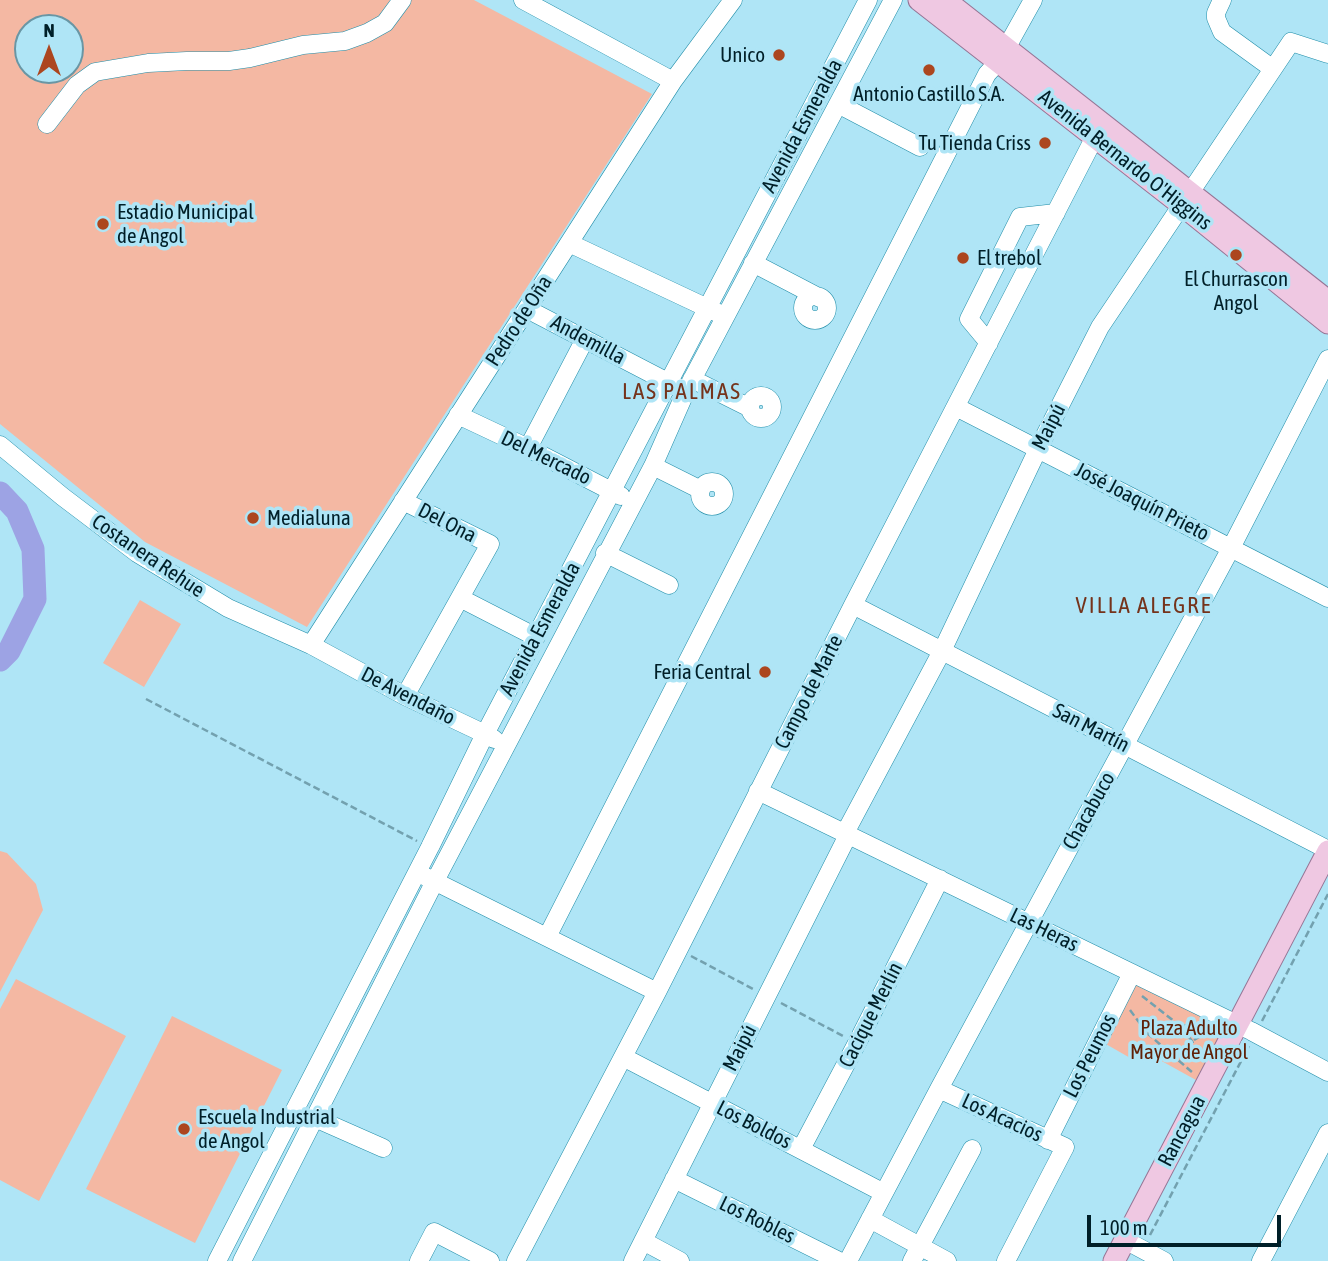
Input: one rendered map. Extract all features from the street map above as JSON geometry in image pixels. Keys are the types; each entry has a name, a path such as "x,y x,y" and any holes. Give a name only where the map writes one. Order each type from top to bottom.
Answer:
{"main road":[{"name":"Avenida Bernardo O'Higgins","path":"919,0 1003,55 1187,200 1328,301"},
{"name":"Avenida Bernardo O'Higgins","path":"945,0 1003,55"},
{"name":"Avenida Bernardo O'Higgins","path":"1187,200 1328,323"},
{"name":"Rancagua","path":"1114,1261 1134,1245 1247,1029 1328,851"}],"street":[{"path":"47,124 77,85 95,72 158,62 240,60 303,46 345,41 385,23 402,0"},
{"path":"523,0 673,81"},
{"name":"Pedro de Oña","path":"311,645 673,81 733,0"},
{"name":"Avenida Esmeralda","path":"220,1255 430,847 485,734 868,0"},
{"name":"Avenida Esmeralda","path":"246,1260 435,881 653,466 689,385 893,0"},
{"path":"547,937 986,74 1003,55 1033,0"},
{"path":"1222,0 1216,13 1222,32 1273,69"},
{"name":"Maipú","path":"633,1261 846,834 942,651 1038,449 1100,327 1291,43 1328,54"},
{"path":"838,104 920,148"},
{"name":"Campo de Marte","path":"516,1261 657,992 1098,130"},
{"path":"989,343 969,319 1020,218 1056,213"},
{"path":"569,243 725,317"},
{"path":"753,263 820,298"},
{"name":"Andemilla","path":"527,309 669,383 689,385 750,408"},
{"path":"528,449 585,339"},
{"name":"Chacabuco","path":"848,1261 1231,548 1328,359"},
{"name":"José Joaquín Prieto","path":"956,407 1328,598"},
{"name":"Del Mercado","path":"458,415 633,503"},
{"name":"Costanera Rehue","path":"0,445 137,553 228,608 311,645"},
{"path":"653,466 701,490"},
{"name":"Del Ona","path":"403,501 490,544 460,598"},
{"path":"606,553 669,584"},
{"path":"405,696 460,598 533,643 549,661"},
{"name":"San Martín","path":"853,605 1328,851"},
{"path":"545,620 565,632"},
{"name":"De Avendaño","path":"311,645 405,696 485,734 505,747"},
{"name":"Las Heras","path":"758,791 1029,922 1134,982 1247,1029 1328,1072"},
{"path":"416,873 657,992"},
{"name":"Cacique Merlín","path":"801,1149 940,879"},
{"name":"Los Peumos","path":"1006,1261 1056,1143 1134,982"},
{"name":"Los Boldos","path":"623,1057 884,1193"},
{"name":"Los Acacios","path":"939,1089 1056,1143"},
{"path":"315,1118 383,1148"},
{"path":"1261,1261 1328,1133"},
{"path":"916,1254 972,1149"},
{"name":"Los Robles","path":"674,1179 839,1261"},
{"path":"870,1219 916,1254 947,1261"},
{"path":"419,1261 434,1232 490,1261"},
{"path":"643,1241 680,1261"},
{"path":"1134,1245 1164,1261"},
{"path":"220,1255 246,1260"}],"path":[{"path":"146,699 430,847"},
{"path":"1134,1245 1247,1029 1328,894"},
{"path":"1134,982 1179,1025 1192,1041 1200,1059"},
{"path":"1128,1006 1147,1033 1193,1074"},
{"path":"1147,1033 1163,1026 1215,1028 1192,1041"}],"green space":[{"path":"0,0 474,0 652,94 307,627 145,542 0,424"},
{"path":"140,600 181,624 144,687 103,663"},
{"path":"0,851 7,853 36,884 43,910 0,992"},
{"path":"16,979 126,1036 39,1201 0,1180 0,1009"},
{"name":"Plaza Adulto Mayor de Angol","path":"1138,980 1236,1026 1205,1085 1138,1048 1132,1059 1104,1043"},
{"name":"Escuela Industrial de Angol","path":"172,1016 282,1070 195,1243 86,1189"}],"waterway":[{"path":"0,493 17,511 33,549 35,599 9,651 0,660"}],"place":[{"name":"Unico","path":"779,55"},
{"name":"Antonio Castillo S.A.","path":"929,70"},
{"name":"Tu Tienda Criss","path":"1045,143"},
{"name":"Estadio Municipal de Angol","path":"103,224"},
{"name":"El Churrascon Angol","path":"1236,255"},
{"name":"El trebol","path":"963,258"},
{"name":"Medialuna","path":"253,518"},
{"name":"Feria Central","path":"765,672"},
{"name":"Escuela Industrial de Angol","path":"184,1129"}],"district":[{"name":"LAS PALMAS","path":"682,392"},
{"name":"VILLA ALEGRE","path":"1144,606"}]}
